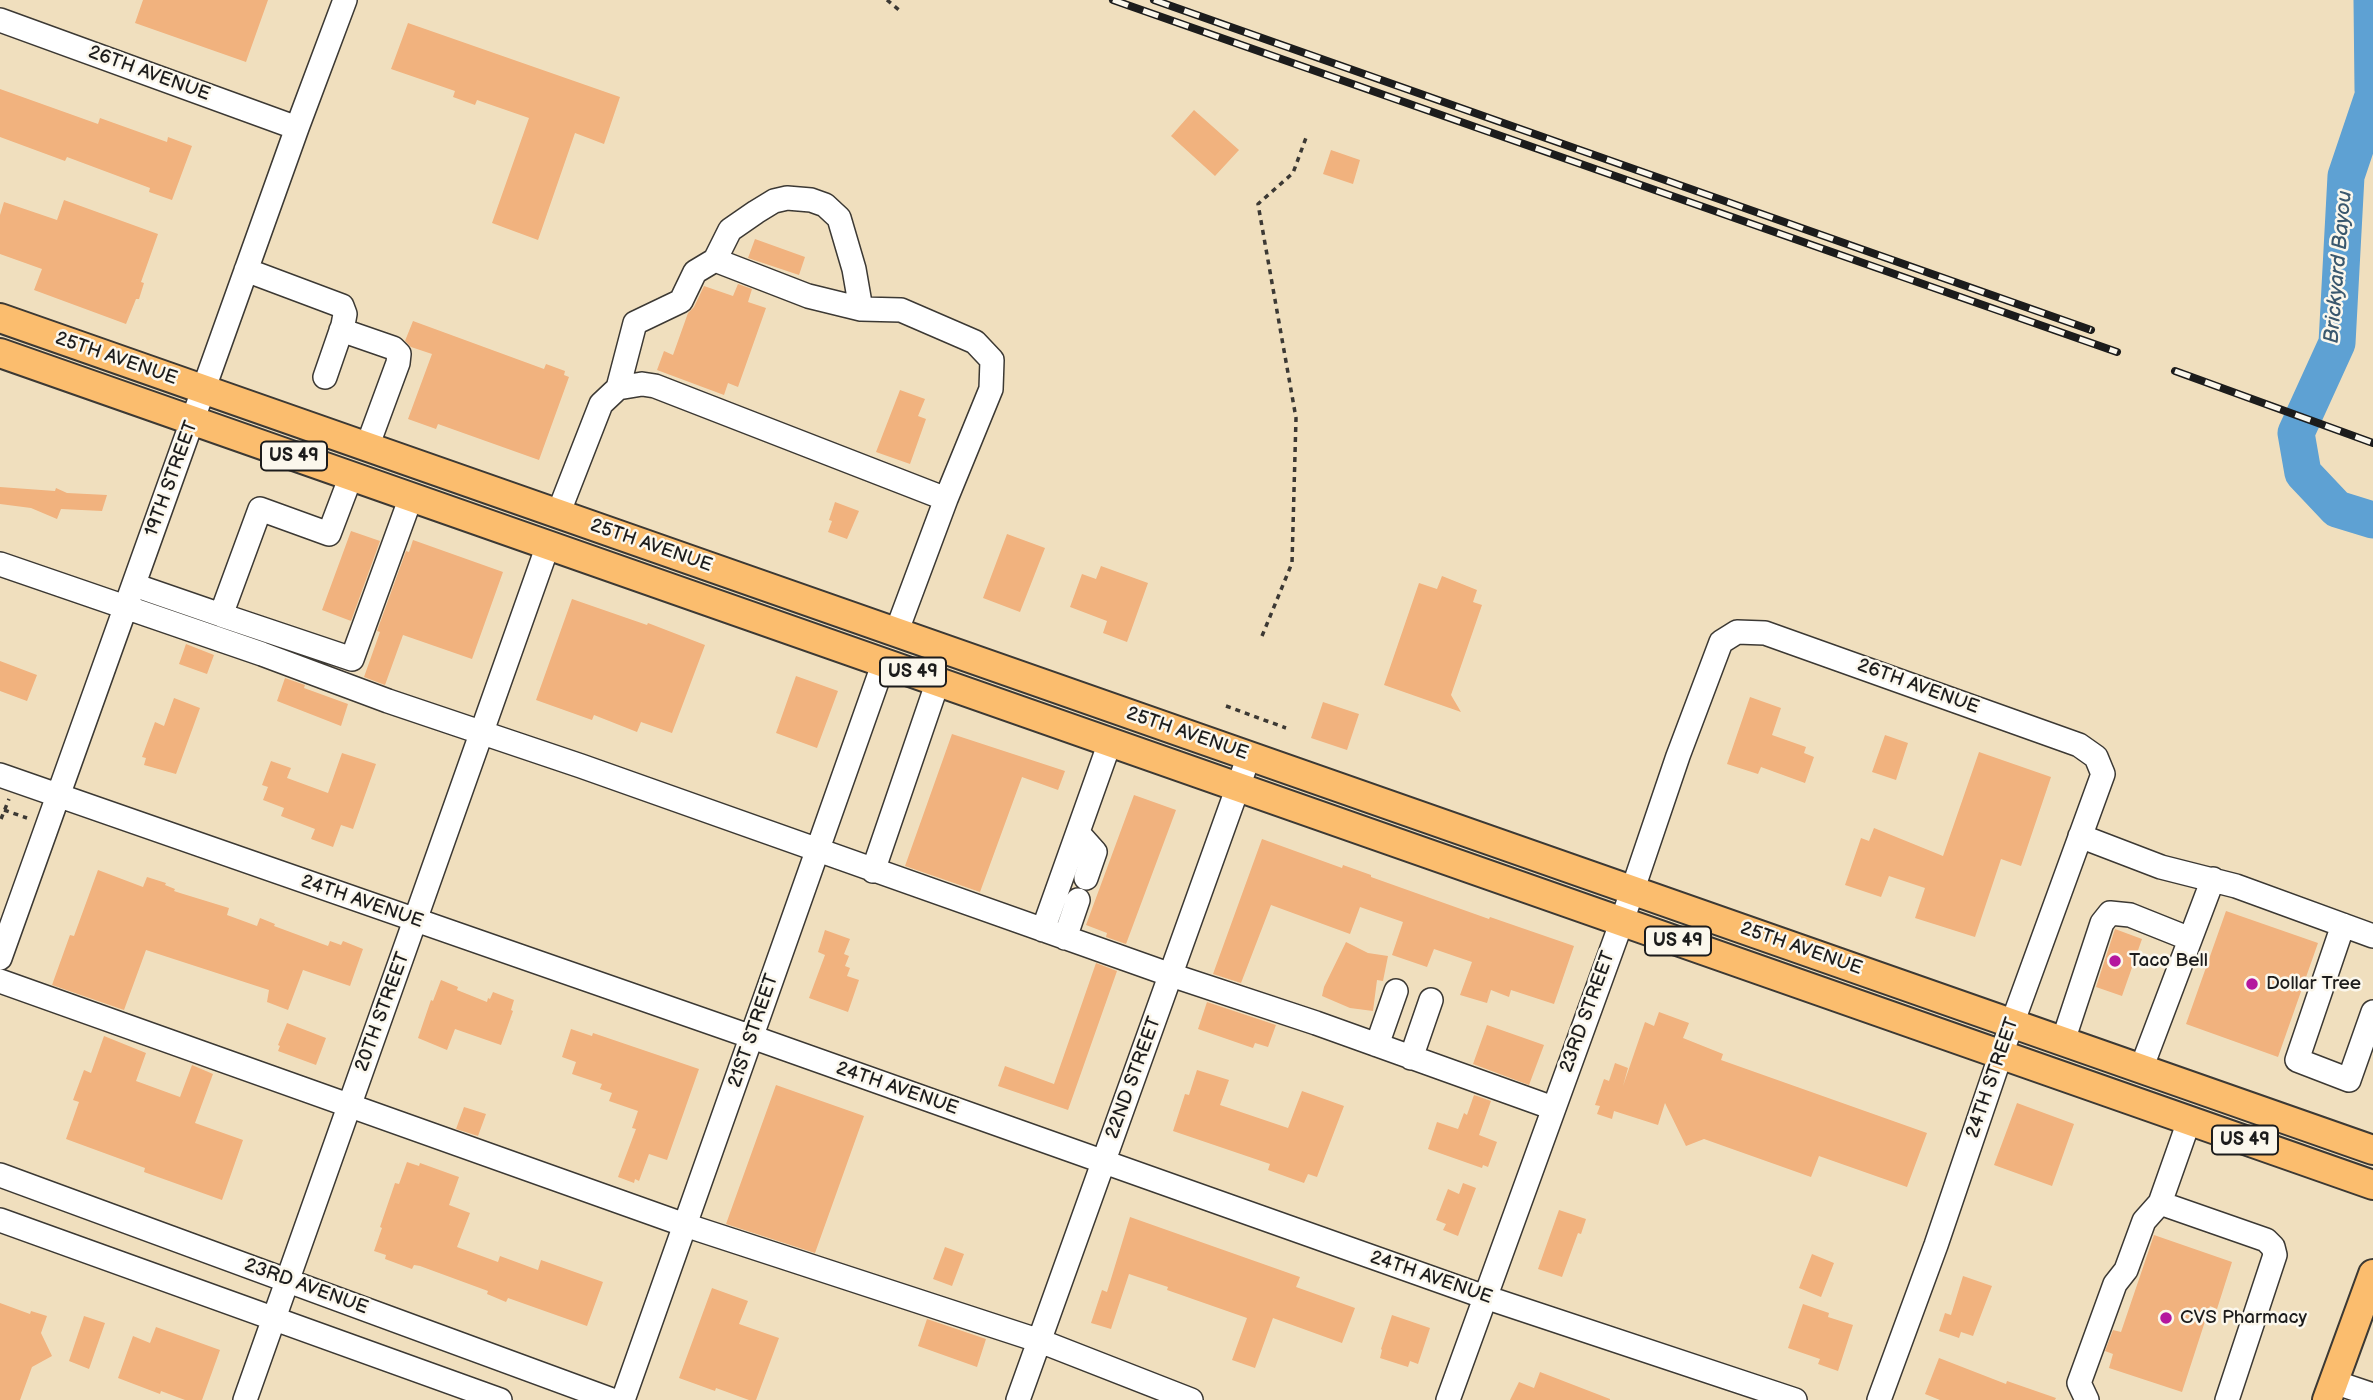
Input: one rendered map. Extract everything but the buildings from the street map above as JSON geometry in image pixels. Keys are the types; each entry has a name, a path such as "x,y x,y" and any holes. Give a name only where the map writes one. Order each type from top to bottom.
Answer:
{"main road":[{"name":"25TH AVENUE","path":"0,318 2373,1150"},
{"name":"25TH AVENUE","path":"0,354 2373,1185"},
{"path":"2330,1391 2373,1274"}],"street":[{"name":"19TH STREET","path":"0,958 345,0"},
{"name":"26TH AVENUE","path":"0,20 297,128"},
{"path":"558,513 601,404 618,388 635,323 681,301 695,272 715,260 730,230 756,212 774,201 787,198 811,200 825,205 839,218 851,258 860,309"},
{"path":"715,260 807,296 860,309 901,310 975,342 992,360 991,388 897,632"},
{"path":"246,270 342,306 345,314 325,377"},
{"path":"341,330 393,348 398,354 398,363 367,447"},
{"path":"618,388 642,384 655,386 946,499"},
{"path":"221,615 260,509 329,534 351,476"},
{"path":"134,585 352,659 411,497"},
{"name":"20TH STREET","path":"245,1400 548,545"},
{"path":"0,564 1553,1108"},
{"name":"26TH AVENUE","path":"1737,632 1765,632 2078,745 2095,757"},
{"name":"23RD STREET","path":"1448,1400 1622,921 1678,756 1721,642 1737,632"},
{"name":"21ST STREET","path":"623,1400 884,663"},
{"path":"873,871 937,681"},
{"path":"1054,934 1078,833 1110,742"},
{"name":"22ND STREET","path":"1018,1400 1250,756"},
{"name":"24TH STREET","path":"1879,1400 2103,774 2095,757"},
{"name":"24TH AVENUE","path":"0,775 752,1037 1485,1297 1795,1400"},
{"path":"1078,833 1095,852 1086,878"},
{"path":"2080,836 2161,867 2213,879 2373,936"},
{"path":"2141,1069 2213,879"},
{"path":"1054,934 1078,900"},
{"path":"2063,1041 2102,923 2110,913 2122,913 2190,939"},
{"path":"2343,925 2297,1060 2350,1080 2373,1012"},
{"path":"0,981 685,1225 1040,1340 1191,1400"},
{"path":"1377,1045 1396,991"},
{"path":"1411,1058 1430,1000"},
{"path":"2087,1400 2080,1382 2115,1284 2126,1270 2144,1221 2160,1203 2189,1121"},
{"name":"23RD AVENUE","path":"0,1175 612,1400"},
{"path":"2160,1203 2266,1240 2273,1247 2275,1255 2227,1400"},
{"name":"23RD AVENUE","path":"0,1220 500,1400"},
{"path":"2330,1391 2373,1395"}],"path":[{"path":"887,0 899,10"},
{"path":"1262,636 1292,563 1296,418 1258,204 1293,173 1307,135"},
{"path":"1226,706 1286,728"},
{"path":"1,819 10,797"},
{"path":"4,810 26,818"}],"waterway":[{"name":"Brickyard Bayou","path":"2372,0 2373,90"},
{"name":"Brickyard Bayou","path":"2373,96 2346,176 2337,343 2296,433 2303,473 2337,509 2373,520"}],"railway":[{"path":"1113,0 2117,352"},
{"path":"1154,0 2091,330"},
{"path":"2175,371 2373,443"}],"place":[{"name":"Taco Bell","path":"2115,961"},
{"name":"Dollar Tree","path":"2252,984"},
{"name":"CVS Pharmacy","path":"2166,1318"}]}
